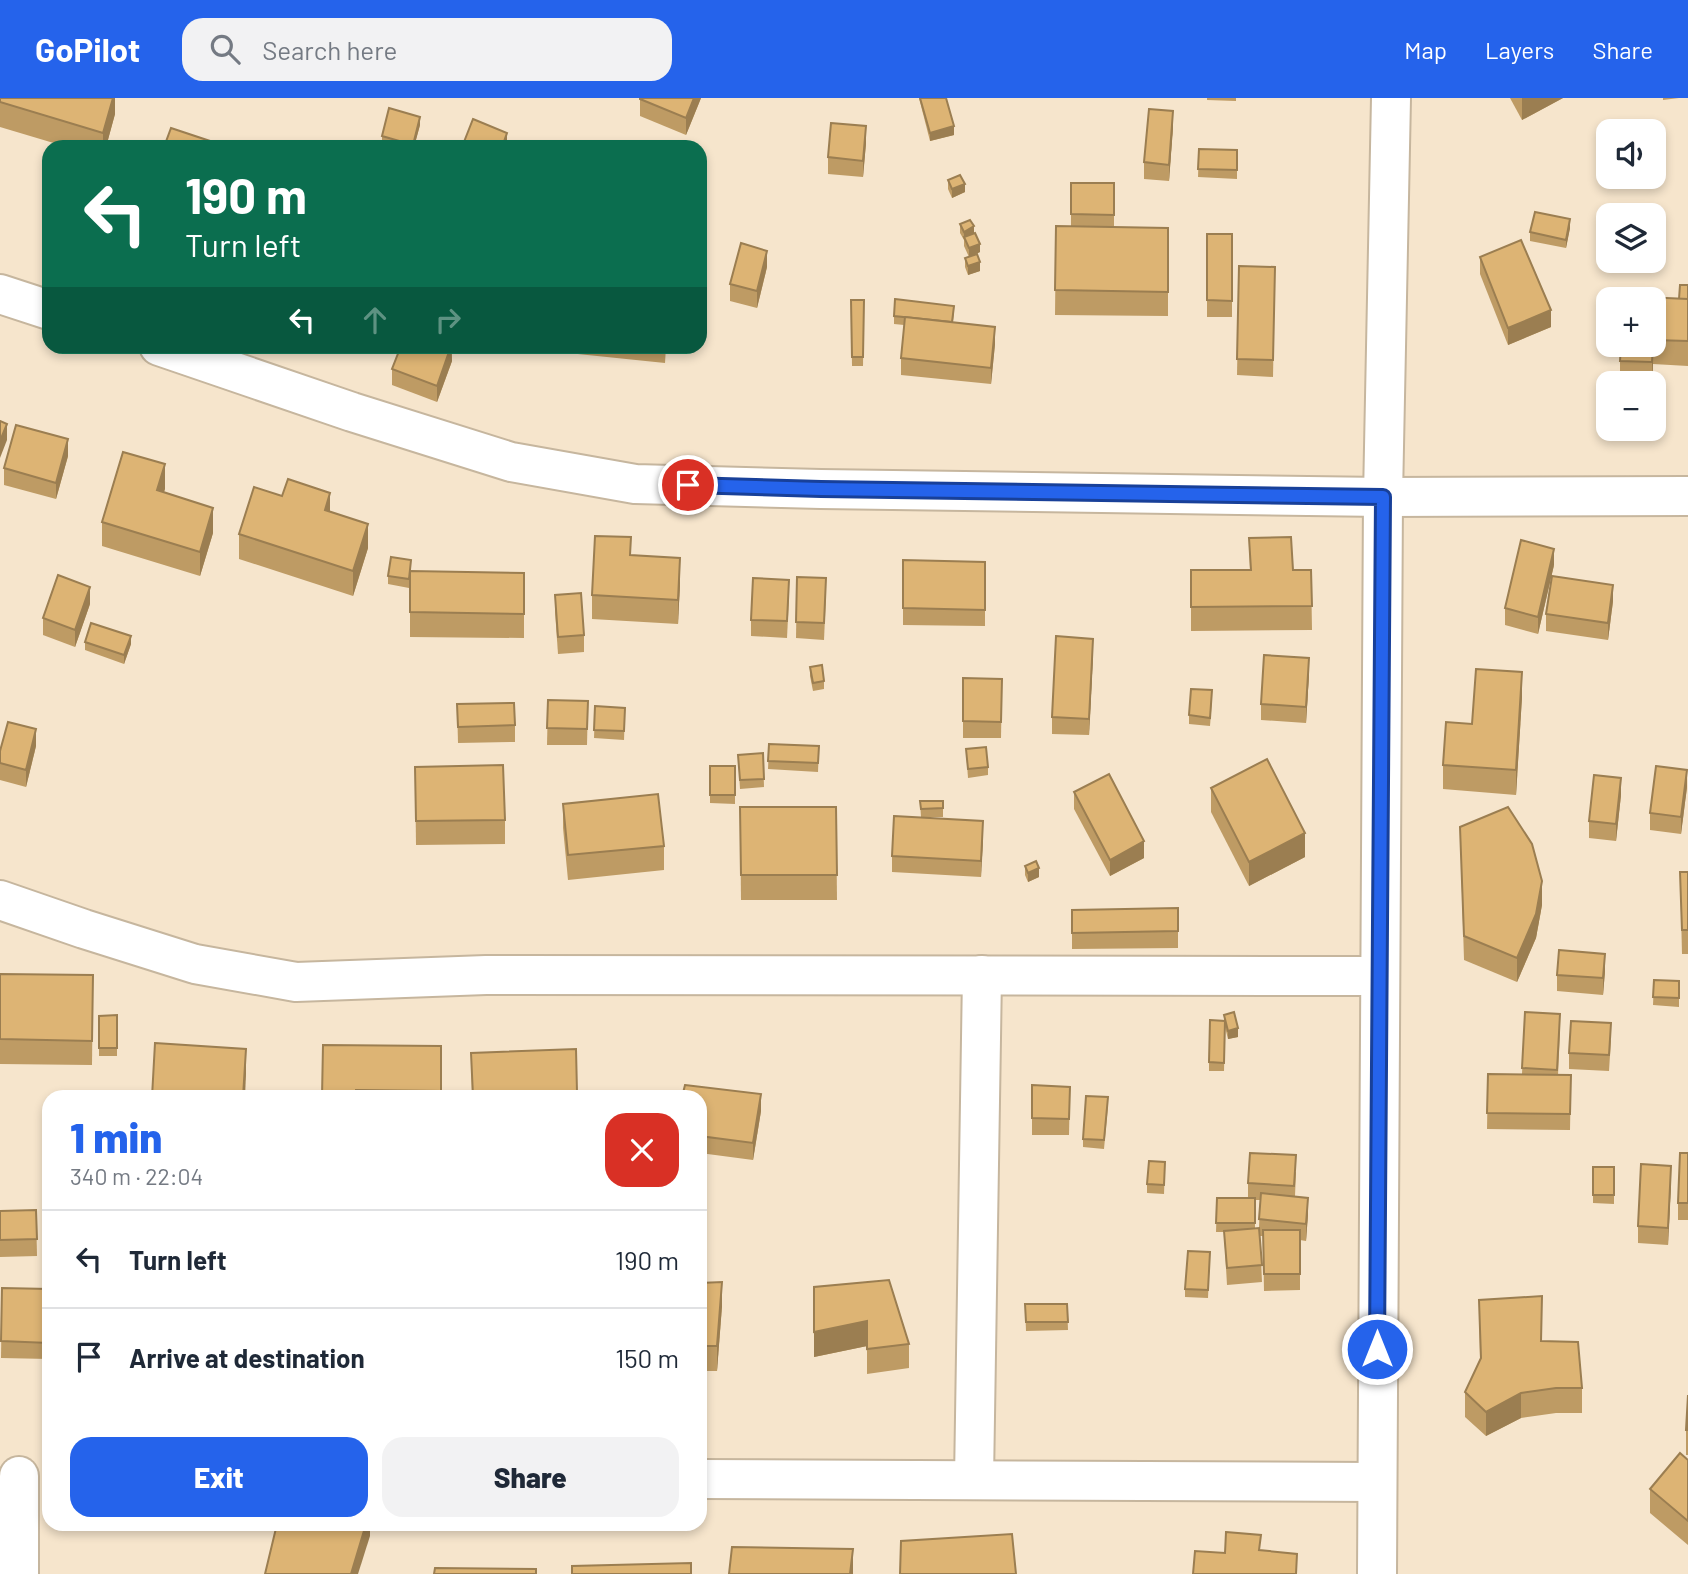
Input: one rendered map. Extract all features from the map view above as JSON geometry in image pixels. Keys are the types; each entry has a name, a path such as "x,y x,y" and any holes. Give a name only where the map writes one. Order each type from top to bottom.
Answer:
{"street":[{"path":"1377,1574 1383,497 1391,98"},
{"path":"0,294 42,308"},
{"path":"182,354 352,412 511,462 635,484 1383,497 1688,496"},
{"path":"0,900 195,964 296,982 486,975 1380,976"},
{"path":"974,1480 982,975"},
{"path":"19,1574 23,1476"},
{"path":"707,1479 1377,1482"}],"building":[{"path":"0,98 113,98 103,133 0,102"},
{"path":"640,98 694,98 686,118"},
{"path":"920,98 946,98 954,126 930,133"},
{"path":"389,108 420,117 414,140 396,140 382,136"},
{"path":"1149,109 1173,111 1169,165 1144,162"},
{"path":"473,119 507,133 504,140 465,140"},
{"path":"831,123 866,126 863,161 828,157"},
{"path":"171,128 207,140 167,140"},
{"path":"1199,149 1237,150 1237,170 1198,169"},
{"path":"960,175 965,184 952,189 948,180"},
{"path":"1071,183 1114,183 1114,215 1071,214"},
{"path":"1535,212 1570,219 1566,240 1530,232"},
{"path":"970,220 974,226 964,232 960,224"},
{"path":"1056,226 1168,228 1168,292 1055,290"},
{"path":"975,233 980,244 969,248 964,237"},
{"path":"1207,234 1232,234 1232,301 1207,300"},
{"path":"1521,240 1551,310 1508,328 1480,257"},
{"path":"741,243 767,251 757,291 730,284"},
{"path":"977,254 980,262 968,266 965,258"},
{"path":"1239,266 1275,267 1273,360 1237,359"},
{"path":"1680,285 1688,285 1688,299 1679,299"},
{"path":"1666,298 1688,299 1688,341 1666,340"},
{"path":"895,299 954,306 952,322 894,316"},
{"path":"851,300 864,300 863,357 852,357"},
{"path":"905,317 995,327 991,368 901,358"},
{"path":"398,354 448,354 437,386 392,369"},
{"path":"1620,357 1652,357 1652,362 1620,361"},
{"path":"0,421 7,424 0,441"},
{"path":"16,425 68,439 56,483 4,468"},
{"path":"123,452 165,464 157,490 213,508 200,552 102,522"},
{"path":"288,479 330,493 325,510 368,524 353,571 239,534 254,487 282,496"},
{"path":"595,536 631,537 630,555 680,558 678,600 592,595"},
{"path":"1291,537 1293,570 1311,570 1312,606 1191,607 1191,570 1251,570 1249,538"},
{"path":"1521,540 1554,549 1538,617 1505,608"},
{"path":"391,557 411,560 409,579 388,576"},
{"path":"903,560 985,562 985,610 903,608"},
{"path":"410,571 524,573 524,614 410,612"},
{"path":"58,575 90,587 75,630 43,618"},
{"path":"1552,576 1613,585 1608,623 1546,614"},
{"path":"797,577 826,578 824,623 796,622"},
{"path":"753,578 789,580 787,621 751,620"},
{"path":"581,593 584,635 558,637 555,595"},
{"path":"91,623 131,636 124,655 85,642"},
{"path":"1056,636 1093,639 1089,719 1052,717"},
{"path":"1264,655 1309,658 1306,707 1261,704"},
{"path":"822,665 824,681 813,683 810,667"},
{"path":"1476,669 1522,672 1516,770 1443,765 1446,722 1472,724"},
{"path":"963,678 1002,679 1001,722 963,721"},
{"path":"1191,689 1212,690 1210,718 1189,715"},
{"path":"548,700 588,701 587,729 547,728"},
{"path":"514,703 515,725 458,727 457,704"},
{"path":"595,706 625,708 624,731 594,730"},
{"path":"8,722 36,729 26,770 0,763 0,751"},
{"path":"769,744 819,746 818,763 768,761"},
{"path":"986,747 988,767 968,769 966,749"},
{"path":"763,753 764,779 740,780 738,755"},
{"path":"1267,759 1305,833 1249,862 1211,788"},
{"path":"503,765 505,820 416,821 415,767"},
{"path":"710,766 735,766 735,795 710,795"},
{"path":"1656,766 1687,770 1681,817 1650,813"},
{"path":"1109,774 1144,841 1110,860 1074,792"},
{"path":"1594,775 1621,778 1616,824 1589,821"},
{"path":"658,794 664,846 568,855 563,804"},
{"path":"920,801 943,801 943,808 921,809"},
{"path":"740,807 836,807 837,875 741,875"},
{"path":"1508,807 1532,844 1542,881 1536,914 1517,958 1464,936 1460,827"},
{"path":"894,816 983,821 981,861 892,856"},
{"path":"1036,861 1039,868 1028,873 1025,866"},
{"path":"1680,872 1688,872 1688,930 1682,930"},
{"path":"1178,908 1178,931 1072,933 1072,910"},
{"path":"1559,950 1605,954 1603,978 1557,975"},
{"path":"0,974 93,975 92,1041 0,1039"},
{"path":"1654,980 1679,981 1679,998 1653,997"},
{"path":"1234,1012 1238,1028 1228,1031 1224,1015"},
{"path":"1525,1012 1560,1014 1557,1070 1522,1068"},
{"path":"117,1015 117,1048 99,1048 99,1016"},
{"path":"1210,1020 1225,1021 1224,1063 1209,1062"},
{"path":"1571,1021 1611,1023 1609,1055 1569,1053"},
{"path":"155,1043 246,1049 243,1090 152,1090"},
{"path":"323,1045 441,1046 441,1090 322,1090"},
{"path":"576,1049 577,1090 473,1090 471,1053"},
{"path":"1488,1074 1571,1075 1570,1114 1487,1113"},
{"path":"685,1085 761,1094 753,1143 707,1137 707,1090 684,1090"},
{"path":"1032,1085 1070,1087 1069,1119 1032,1118"},
{"path":"1086,1096 1108,1097 1104,1140 1083,1139"},
{"path":"1250,1153 1296,1155 1294,1186 1248,1183"},
{"path":"1680,1153 1688,1153 1688,1203 1678,1203"},
{"path":"1149,1161 1165,1162 1164,1185 1147,1184"},
{"path":"1641,1164 1671,1166 1668,1228 1638,1226"},
{"path":"1593,1167 1614,1167 1614,1195 1593,1195"},
{"path":"1261,1193 1308,1198 1306,1224 1259,1219"},
{"path":"1217,1198 1255,1198 1255,1223 1216,1223"},
{"path":"36,1210 37,1239 0,1240 0,1211"},
{"path":"1259,1228 1262,1265 1227,1268 1224,1231"},
{"path":"1263,1230 1300,1230 1300,1274 1264,1274"},
{"path":"1188,1251 1210,1252 1208,1290 1185,1289"},
{"path":"889,1280 909,1344 867,1349 867,1321 814,1332 814,1287"},
{"path":"722,1282 717,1346 707,1346 707,1283"},
{"path":"2,1288 42,1289 42,1343 1,1341"},
{"path":"1542,1296 1541,1341 1578,1342 1582,1388 1556,1388 1521,1393 1486,1412 1465,1392 1481,1358 1479,1300"},
{"path":"1025,1304 1067,1304 1068,1322 1026,1322"},
{"path":"1688,1395 1688,1430 1686,1430"},
{"path":"1680,1453 1688,1460 1688,1521 1650,1489"},
{"path":"275,1531 364,1531 351,1574 265,1574"},
{"path":"1226,1532 1261,1535 1259,1550 1297,1554 1296,1574 1193,1574 1195,1551 1225,1553"},
{"path":"1012,1534 1016,1574 900,1574 901,1541"},
{"path":"732,1547 853,1549 850,1574 729,1574"},
{"path":"691,1563 691,1574 572,1574 572,1566"},
{"path":"435,1568 536,1569 536,1574 434,1574"}],"route":[{"path":"688,485 1383,497 1377,1349"}]}
